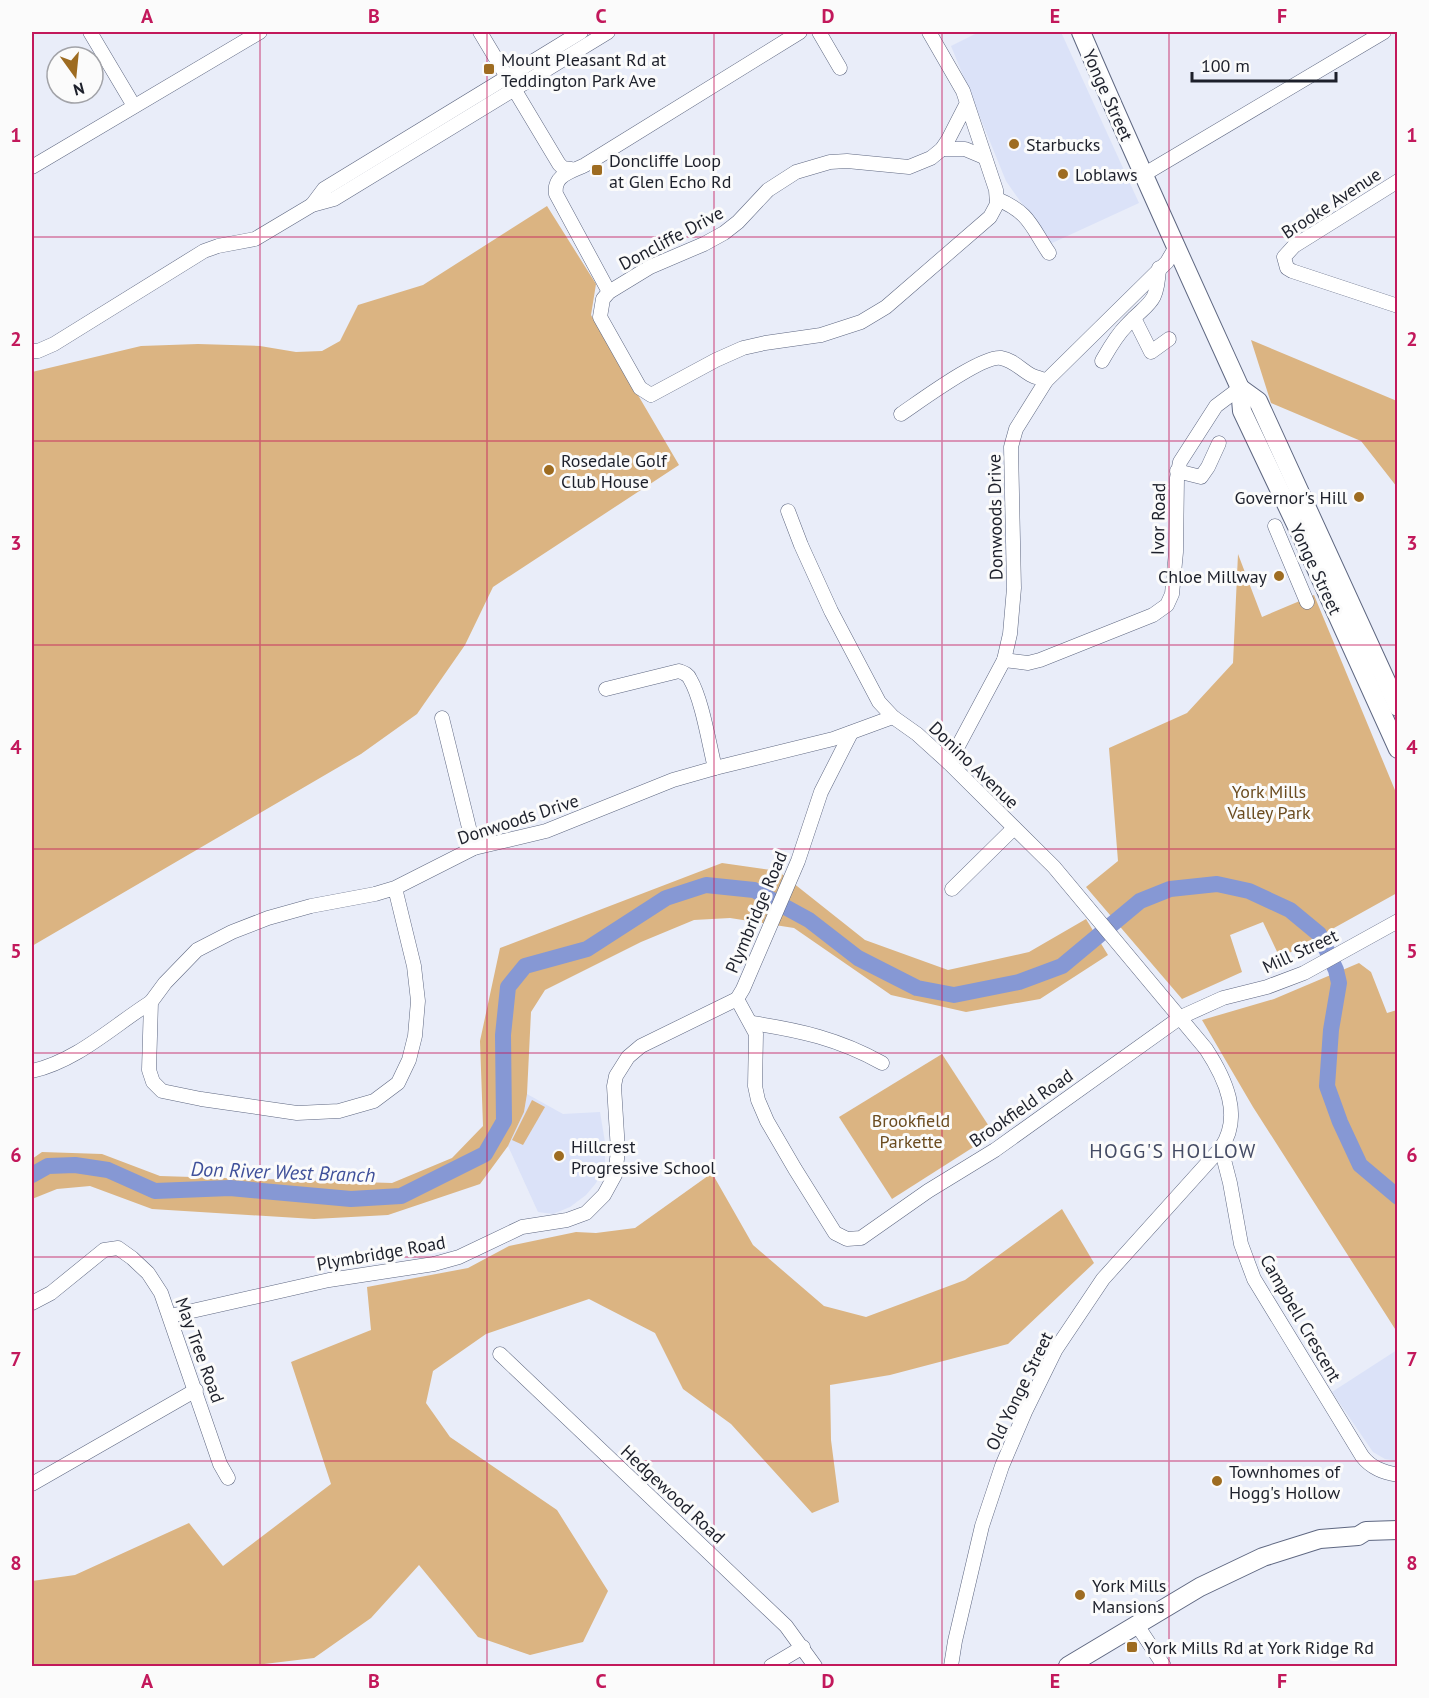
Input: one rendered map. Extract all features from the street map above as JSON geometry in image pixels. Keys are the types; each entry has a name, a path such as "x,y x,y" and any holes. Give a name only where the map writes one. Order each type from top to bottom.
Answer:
{"main road":[{"name":"Yonge Street","path":"1080,32 1240,388 1258,401 1398,749"},
{"name":"Yonge Street","path":"1323,563 1398,707"},
{"path":"1068,1666 1213,1580 1269,1554 1320,1539 1398,1530"},
{"path":"1358,1536 1365,1541 1398,1539"}],"street":[{"path":"90,32 134,106"},
{"path":"32,167 260,32"},
{"path":"480,32 561,167 571,170"},
{"path":"511,83 581,32"},
{"path":"32,351 38,351 54,344 204,251 255,239 312,205 324,189 511,83 608,32"},
{"path":"800,32 585,165 571,170 557,181 556,194 609,292 603,299 600,316 640,388 651,395 743,348 830,333 871,317 894,301 990,217 996,208 997,198 984,157 958,80 929,32"},
{"path":"819,32 840,68"},
{"path":"1143,175 1384,32"},
{"path":"966,103 942,149 965,149 984,157"},
{"name":"Doncliffe Drive","path":"609,292 650,267 724,233 773,186 806,168 830,162 847,161 909,167 926,161 942,149"},
{"name":"Brooke Avenue","path":"1398,181 1294,246 1284,256 1287,268 1292,271 1398,306"},
{"path":"997,198 1023,213 1050,253"},
{"name":"Donwoods Drive","path":"949,763 1004,660 1010,634 1014,588 1011,447 1016,429 1046,381 1167,262 1177,245"},
{"path":"1102,361 1121,331 1150,303 1158,289 1159,268"},
{"path":"1134,318 1151,352 1169,339"},
{"path":"901,414 967,371 992,358 1014,362 1035,378 1046,381"},
{"name":"Ivor Road","path":"1004,660 1028,663 1040,660 1153,615 1167,605 1172,594 1176,552 1177,471 1186,451 1216,406 1240,388"},
{"path":"1177,471 1201,477 1219,443"},
{"name":"Donino Avenue","path":"788,511 831,611 879,702 893,717 917,734 949,763 1062,875 1114,940 1181,1017"},
{"path":"1275,526 1307,602"},
{"path":"1295,576 1323,563"},
{"path":"606,689 679,671 686,673 697,695 715,768"},
{"name":"Donwoods Drive","path":"32,1071 67,1058 101,1038 152,1002 165,983 197,950 232,932 268,918 311,906 395,888 474,848 546,831 630,796 715,768 851,733 893,717"},
{"path":"442,718 474,848"},
{"name":"Plymbridge Road","path":"170,1316 329,1280 434,1264 459,1257 522,1227 567,1220 586,1212 604,1195 615,1175 618,1151 614,1086 616,1076 628,1057 660,1036 736,999 750,977 798,861 821,792 851,733"},
{"path":"952,890 1014,828"},
{"path":"152,1002 149,1070 153,1082 162,1091 224,1103 297,1113 339,1111 374,1101 398,1083 409,1060 418,1000 414,966 395,888"},
{"name":"Mill Street","path":"1181,1017 1223,998 1267,987 1312,969 1398,921"},
{"path":"736,999 752,1023 792,1029 829,1039 863,1052 882,1063"},
{"name":"Old Yonge Street","path":"951,1666 982,1526 1002,1466 1024,1412 1056,1349 1103,1279 1221,1148 1232,1122 1230,1098 1213,1059 1181,1017"},
{"name":"Brookfield Road","path":"752,1023 756,1034 755,1086 767,1121 836,1233 847,1239 861,1238 928,1191 995,1150 1181,1017"},
{"name":"Campbell Crescent","path":"1221,1148 1241,1244 1254,1279 1362,1456 1372,1466 1398,1475"},
{"name":"May Tree Road","path":"32,1303 51,1293 104,1250 118,1248 132,1258 148,1273 161,1293 220,1464 228,1478"},
{"name":"Hedgewood Road","path":"500,1354 786,1626 815,1666"},
{"path":"32,1484 196,1390"},
{"path":"1137,1625 1164,1666"},
{"path":"771,1666 803,1647"}],"shaded area":[{"path":"979,32 1061,32 1139,203 1050,244 1006,181 951,46"},
{"name":"Hillcrest Progressive School","path":"527,1094 563,1114 600,1112 605,1142 605,1166 586,1195 570,1207 553,1214 538,1212 508,1146 524,1112"},
{"path":"1397,1350 1397,1461 1385,1459 1373,1452 1332,1392"}],"green space":[{"path":"547,206 596,284 591,315 679,465 493,587 465,645 417,714 361,754 32,946 32,372 141,346 198,344 260,346 296,352 322,351 340,341 358,305 423,285"},
{"path":"1251,340 1397,401 1397,487 1361,441 1271,403"},
{"name":"York Mills Valley Park","path":"1238,554 1262,617 1314,595 1397,795 1397,893 1280,958 1263,922 1230,935 1242,972 1182,999 1086,887 1118,861 1109,748 1187,713 1233,663"},
{"path":"722,863 778,871 865,940 948,970 1029,952 1086,919 1108,955 1040,999 966,1012 891,995 794,928 730,918 694,920 641,942 545,990 531,1012 524,1112 508,1146 480,1184 388,1215 314,1219 152,1209 90,1186 57,1189 32,1199 32,1159 42,1152 102,1154 160,1176 392,1183 452,1158 483,1126 480,1041 500,948"},
{"path":"1359,963 1371,972 1387,1013 1397,1010 1397,1332 1253,1107 1202,1020 1274,999"},
{"name":"Brookfield Parkette","path":"942,1054 994,1134 892,1199 839,1117"},
{"path":"532,1100 545,1107 523,1145 512,1140"},
{"path":"712,1173 753,1245 824,1306 866,1317 965,1280 1062,1209 1094,1263 1008,1344 890,1375 830,1385 831,1440 839,1502 812,1513 731,1424 683,1389 655,1333 589,1299 486,1334 433,1371 426,1403 450,1437 557,1510 608,1591 583,1642 530,1655 478,1637 419,1565 371,1618 314,1658 247,1666 32,1666 32,1581 75,1575 189,1523 223,1566 331,1484 291,1362 371,1330 367,1287 468,1268 509,1246 576,1232 596,1233 635,1228"}],"waterway":[{"name":"Don River West Branch","path":"32,1175 48,1166 75,1165 108,1170 155,1191 230,1188 351,1199 401,1196 485,1154 504,1121 503,1035 508,987 525,966 587,949 666,898 706,885 754,890 809,920 858,958 917,988 954,995 1019,982 1062,966 1140,901 1170,889 1217,884 1249,891 1290,910 1319,934 1336,970 1339,983 1331,1030 1327,1086 1340,1122 1360,1165 1398,1197"}],"place":[{"name":"Mount Pleasant Rd at Teddington Park Ave","path":"489,69"},
{"name":"Starbucks","path":"1014,144"},
{"name":"Doncliffe Loop at Glen Echo Rd","path":"597,170"},
{"name":"Loblaws","path":"1063,174"},
{"name":"Rosedale Golf Club House","path":"549,470"},
{"name":"Governor's Hill","path":"1359,497"},
{"name":"Chloe Millway","path":"1279,576"},
{"name":"Hillcrest Progressive School","path":"559,1156"},
{"name":"Townhomes of Hogg's Hollow","path":"1217,1481"},
{"name":"York Mills Mansions","path":"1080,1595"},
{"name":"York Mills Rd at York Ridge Rd","path":"1132,1647"}],"district":[{"name":"HOGG'S HOLLOW","path":"1173,1151"}]}
